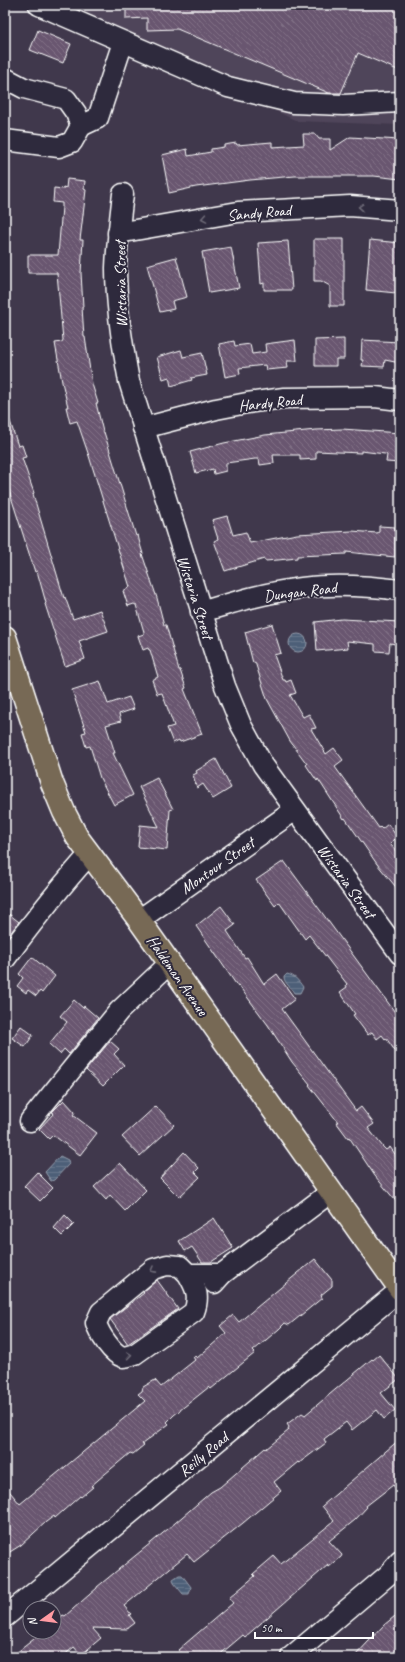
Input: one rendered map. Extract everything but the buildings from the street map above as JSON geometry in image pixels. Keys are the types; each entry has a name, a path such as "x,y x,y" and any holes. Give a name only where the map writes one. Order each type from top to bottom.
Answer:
{"main road":[{"name":"Haldeman Avenue","path":"5,637 52,783 64,812 77,837 170,963 400,1289"}],"street":[{"path":"39,5 228,87 294,102 342,105 400,102"},
{"path":"5,140 59,147 72,142 81,126 98,118 123,42"},
{"path":"5,78 24,88 66,99 76,113 81,126"},
{"path":"5,92 10,96 57,107 65,115 67,121 66,131 62,136 55,138 5,128"},
{"name":"Wistaria Street","path":"123,194 118,233 116,268 121,340 129,381 225,686 241,725 263,765 295,810 398,945"},
{"name":"Sandy Road","path":"118,233 238,212 350,206 400,210"},
{"name":"Hardy Road","path":"143,428 216,409 284,398 375,397 400,400"},
{"name":"Dungan Road","path":"201,612 273,592 303,588 336,586 400,590"},
{"name":"Montour Street","path":"139,920 295,810"},
{"path":"5,959 42,910 89,855"},
{"path":"30,1121 119,1011 170,963"},
{"path":"198,1303 196,1288 188,1274 180,1266 167,1265 153,1269 101,1312 96,1323 99,1333 116,1353 123,1357 135,1354 194,1312 198,1303 222,1274 332,1192"},
{"path":"188,1274 222,1274"},
{"name":"Reilly Road","path":"5,1617 400,1289"},
{"path":"291,1657 388,1575 400,1561"}],"shaded area":[{"path":"53,5 400,5 400,125 297,121"}],"water":[{"path":"298,634 304,637 307,643 304,649 298,652 292,649 289,643 292,637"},
{"path":"287,974 296,979 303,987 300,993 294,993 286,983 284,977"},
{"path":"60,1156 68,1160 69,1164 54,1180 51,1181 45,1172"},
{"path":"179,1575 182,1575 191,1587 189,1594 183,1594 174,1583 173,1579"}]}
